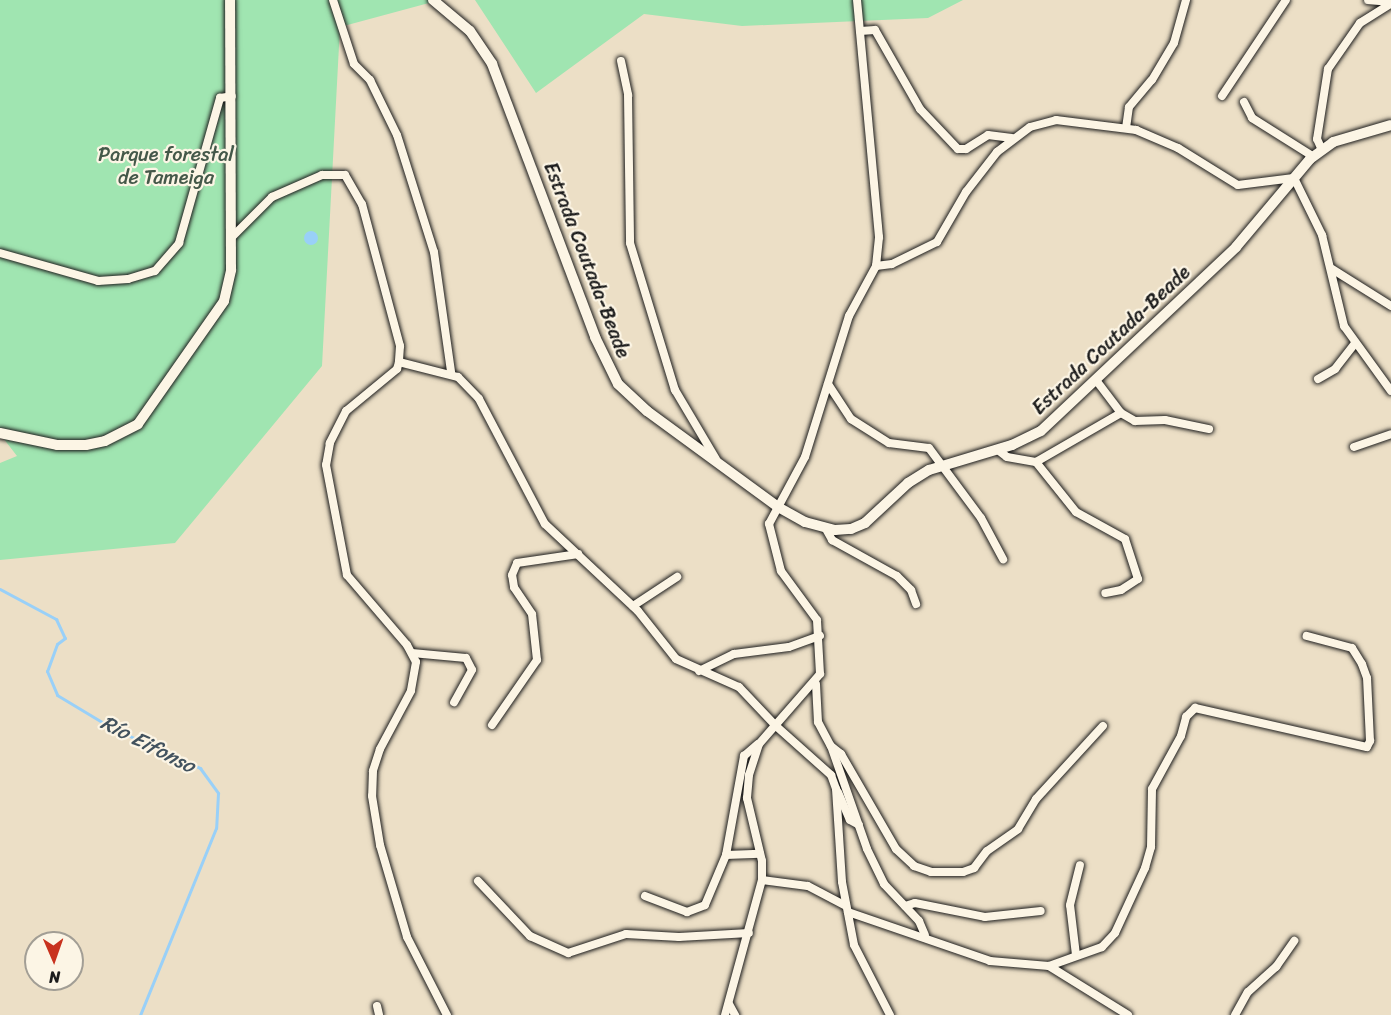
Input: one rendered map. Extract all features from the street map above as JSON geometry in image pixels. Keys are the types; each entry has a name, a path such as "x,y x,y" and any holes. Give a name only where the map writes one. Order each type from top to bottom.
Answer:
{"street":[{"path":"0,434 57,446 86,445 105,441 138,424 224,301 231,270 230,0"},
{"path":"333,0 354,64 370,80 397,135 434,252 451,372"},
{"name":"Estrada Coutada-Beade","path":"433,0 471,31 492,64 612,376 636,402 778,507 826,529 859,527 908,483 942,465 998,450 1041,431 1236,247 1318,153 1360,131 1391,125"},
{"path":"645,896 696,911 705,905 726,855 744,756 759,744 816,684 820,674 820,636 817,620 781,571 770,536 769,524 805,457 849,316 876,266 879,237 857,0"},
{"path":"1126,128 1129,107 1152,80 1174,43 1186,0"},
{"path":"1222,96 1286,0"},
{"path":"1368,0 1391,3"},
{"path":"1318,153 1317,139 1328,69 1360,23 1391,3"},
{"path":"860,31 875,30 920,109 958,149 966,149 988,135 1012,138"},
{"path":"621,61 628,95 630,243 675,390 719,463"},
{"path":"0,253 98,281 128,279 155,271 179,243 220,98 232,96"},
{"path":"1244,102 1252,118 1318,153"},
{"path":"876,266 892,264 937,242 966,192 1012,138 1056,120 1126,128 1178,148 1238,185 1294,178 1313,210 1332,268 1344,326 1354,345 1391,391"},
{"path":"231,238 272,197 322,176 345,175 362,204 400,346 399,362 397,369 346,411 330,443 326,465 347,575 412,653 416,662 411,691 380,749 373,771 372,796 380,845 407,937 447,1015"},
{"path":"1332,268 1391,306"},
{"path":"1318,379 1335,369 1354,345"},
{"path":"399,362 451,372 479,399 545,524 633,606 662,646 676,660 739,687 776,726 824,767 850,820 859,825"},
{"path":"1096,380 1121,413 1135,420 1165,420 1209,429"},
{"path":"828,384 851,419 889,443 929,448 981,518 1003,559"},
{"path":"998,450 1007,457 1036,462 1121,413"},
{"path":"1354,447 1391,434"},
{"path":"1036,462 1076,512 1125,539 1138,579 1120,590 1105,593"},
{"path":"826,529 832,540 897,576 911,590 916,604"},
{"path":"492,725 537,660 532,614 514,587 512,575 517,563 578,554"},
{"path":"633,606 677,577"},
{"path":"699,670 734,654 789,647 820,636"},
{"path":"1049,966 1102,947 1114,933 1146,868 1151,847 1152,789 1181,736 1186,717 1195,708 1204,707 1258,725 1280,725 1367,747 1370,741 1367,678 1362,664 1352,648 1308,636"},
{"path":"412,653 466,658 472,670 454,702"},
{"path":"816,684 818,722 831,746 859,825 884,884 919,921 924,935"},
{"path":"831,746 841,754 896,849 914,866 931,872 963,872 974,868 987,851 1018,829 1036,799 1103,726"},
{"path":"725,1015 762,880 760,854 747,798 749,775 759,744"},
{"path":"836,789 854,945 890,1015"},
{"path":"726,855 760,854"},
{"path":"1076,955 1070,905 1080,865"},
{"path":"762,880 808,886 850,910 924,935 990,961 1049,966 1128,1015"},
{"path":"478,881 530,936 568,953 626,934 679,937 749,933"},
{"path":"905,906 915,903 985,917 1041,911"},
{"path":"1235,1015 1248,992 1276,967 1294,941"},
{"path":"729,1004 735,1015"}],"green space":[{"name":"Parque forestal de Tameiga","path":"0,0 440,0 340,27 322,366 175,543 0,560 0,463 17,456 0,434"},
{"path":"475,0 963,0 928,18 742,26 644,14 536,93"}],"water":[{"path":"311,231 316,233 318,238 316,243 311,245 306,243 304,238 306,233"}],"waterway":[{"name":"Río Eifonso","path":"0,589 56,619 65,638 57,644 47,671 57,695 112,728 200,768 218,793 216,828 140,1015"}]}
